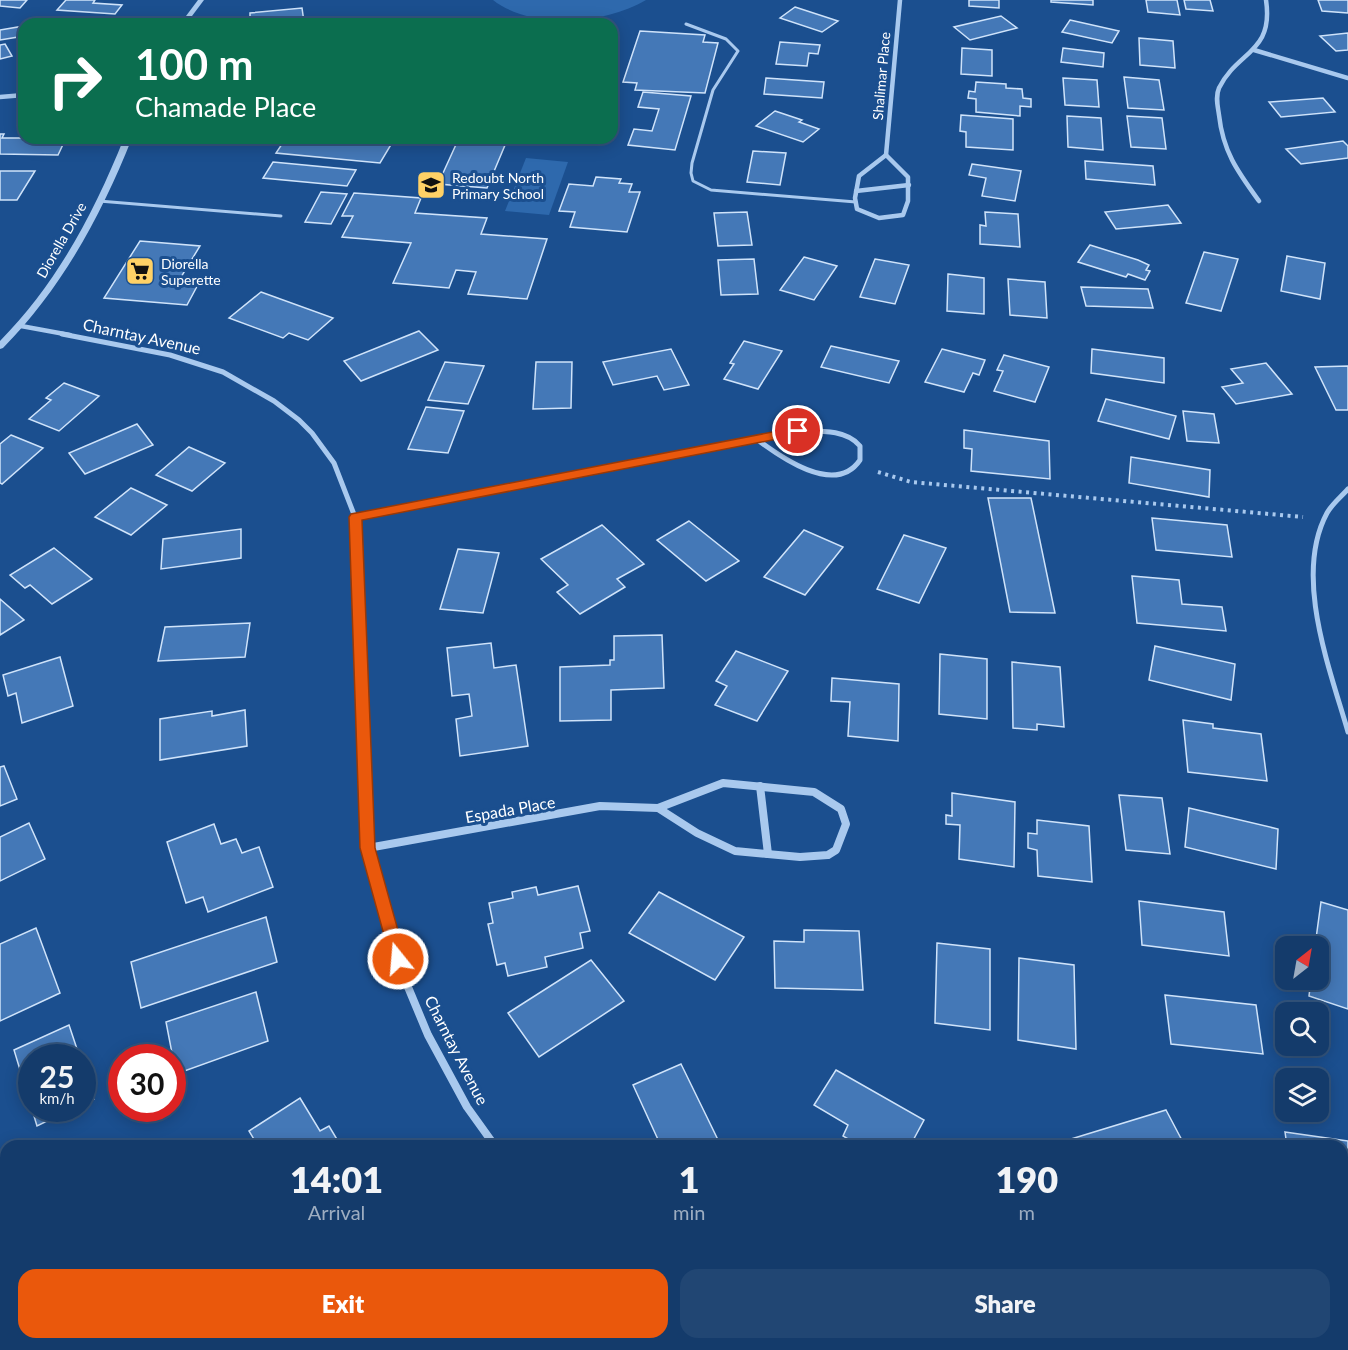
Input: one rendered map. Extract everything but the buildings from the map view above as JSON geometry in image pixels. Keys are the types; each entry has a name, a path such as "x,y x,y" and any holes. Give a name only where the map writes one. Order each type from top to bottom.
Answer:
{"street":[{"path":"188,18 201,0"},
{"name":"Shalimar Place","path":"886,155 900,0"},
{"path":"1259,201 1241,176 1222,142 1217,95 1225,80 1254,50 1266,29 1269,9 1266,0"},
{"path":"1254,50 1348,78"},
{"path":"0,97 18,96"},
{"name":"Diorella Drive","path":"0,345 21,326 73,251 125,144"},
{"path":"886,155 908,177 909,185 908,208 903,215 882,219 866,216 857,209 856,191 859,176 886,155"},
{"path":"856,191 909,185"},
{"name":"Charntay Avenue","path":"21,326 170,355 201,363 241,380 274,401 312,433 334,464 355,517 368,848 403,975 428,1035 467,1107 491,1140"},
{"path":"355,517 755,438 798,431 820,432 850,438 863,450 857,466 846,472 826,474 804,469 755,438"},
{"path":"1348,489 1340,495 1317,536 1312,592 1348,732"},
{"name":"Espada Place","path":"368,848 600,806 657,808 723,783 814,792 841,809 846,824 836,850 828,855 800,857 735,851 698,833 657,808"},
{"path":"760,786 768,854"}],"lane":[{"path":"686,24 726,39 738,51 712,91 695,149 690,176 692,181 711,190 856,202"},
{"path":"99,201 280,216"}],"path":[{"path":"857,466 911,482 1325,519"}],"shaded area":[{"path":"493,0 646,0 630,8 590,18 538,18 509,10"},
{"path":"526,158 568,162 549,215 505,211"}],"place":[{"name":"Redoubt North Primary School","path":"431,185"},
{"name":"Diorella Superette","path":"140,271"}],"route":[{"path":"398,959 368,848 355,517 798,431"}]}
